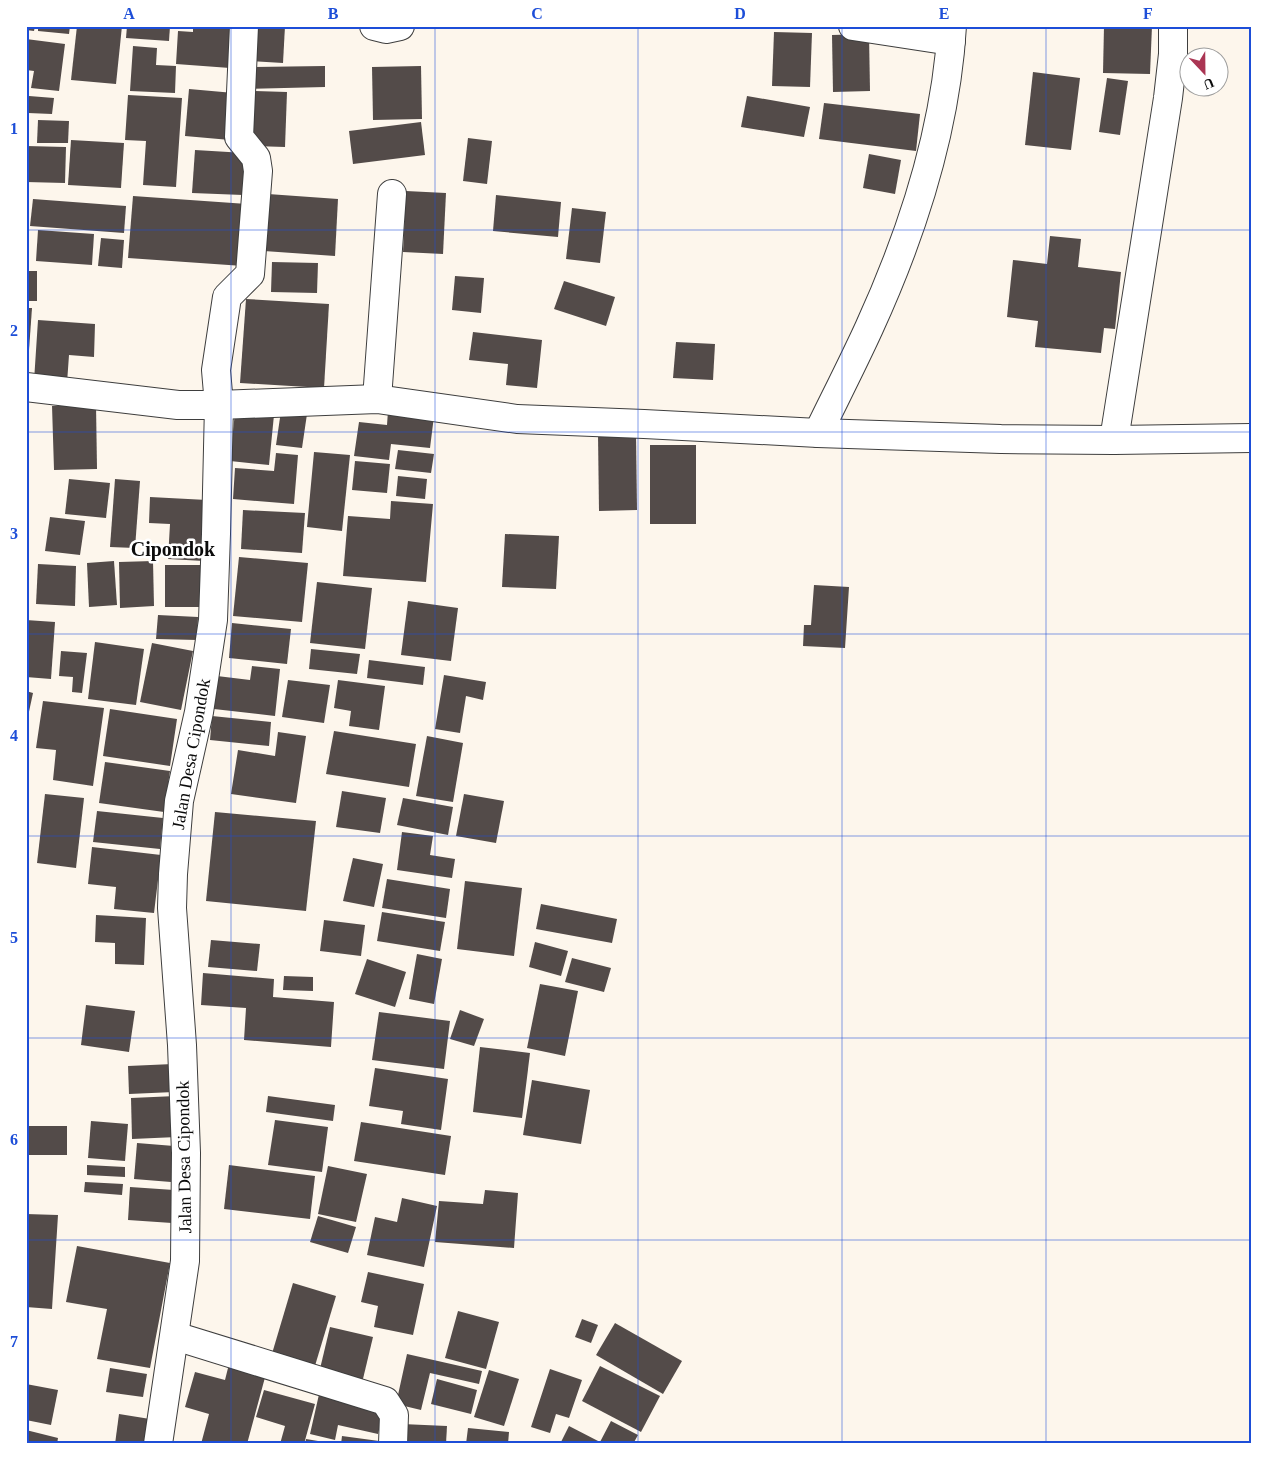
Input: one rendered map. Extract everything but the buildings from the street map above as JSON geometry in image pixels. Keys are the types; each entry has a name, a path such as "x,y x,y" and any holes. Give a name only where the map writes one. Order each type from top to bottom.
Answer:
{"street":[{"name":"Jalan Desa Cipondok","path":"158,1444 185,1261 186,1153 182,1045 172,908 173,874 179,801 199,712 212,620 219,405 216,370 227,297 250,274 258,171 256,158 239,137 244,26"},
{"path":"374,26 386,29 400,26"},
{"path":"818,433 870,327 902,248 931,157 940,121 951,34 853,26"},
{"path":"1114,440 1168,98 1173,54 1173,26"},
{"path":"377,399 392,194"},
{"path":"26,387 178,405 377,399 517,419 818,433 1001,439 1251,438"},
{"path":"175,1336 385,1401 394,1415 392,1444"}],"district":[{"name":"Cipondok","path":"173,549"}]}
